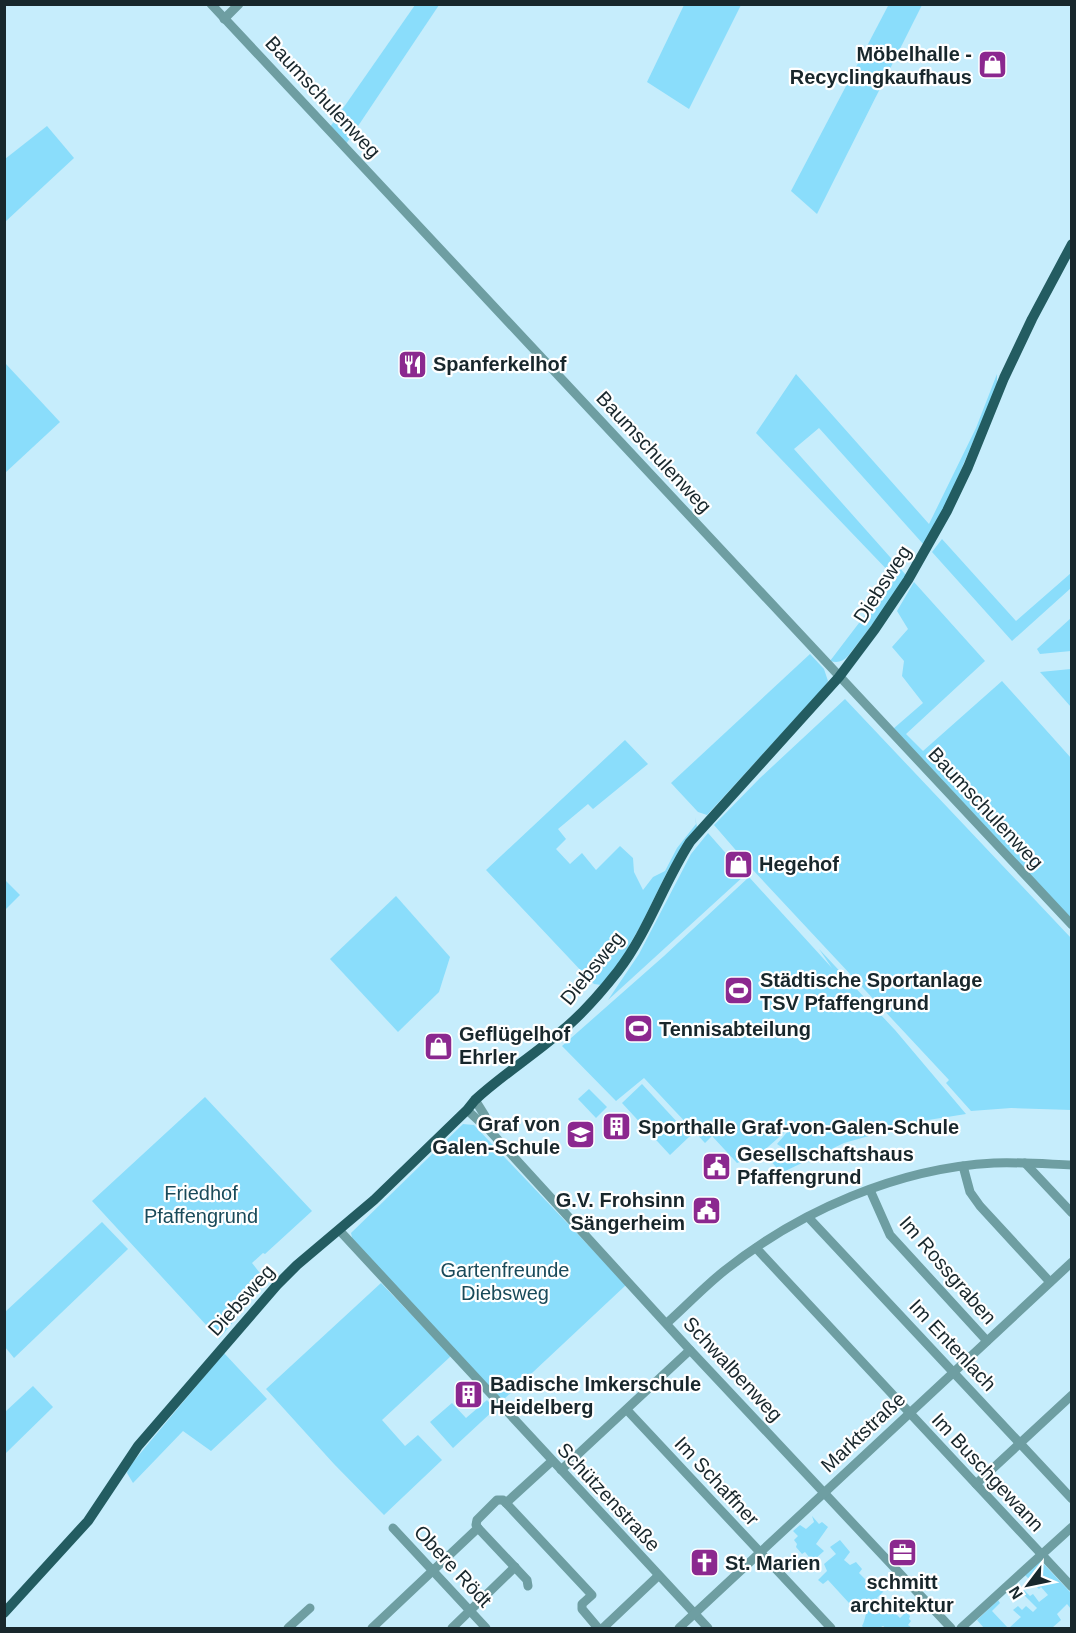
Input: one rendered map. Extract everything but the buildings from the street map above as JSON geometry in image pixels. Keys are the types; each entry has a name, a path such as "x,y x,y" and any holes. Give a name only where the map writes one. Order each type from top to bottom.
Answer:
{"main road":[{"name":"Diebsweg","path":"4,1613 96,1512 138,1446 284,1279 469,1112 475,1100 500,1078 559,1034 598,995 639,939 674,868 690,842 839,677 908,580 947,511 968,467 1004,378 1071,244"}],"street":[{"name":"Baumschulenweg","path":"211,4 1071,925"},
{"path":"224,19 239,4"},
{"name":"Schwalbenweg","path":"475,1100 485,1116 490,1131"},
{"name":"Schwalbenweg","path":"469,1112 490,1131 690,1350 951,1629"},
{"path":"667,1323 722,1272 756,1248 808,1216 870,1190 898,1180 963,1166 1025,1163 1071,1165"},
{"path":"1025,1163 1071,1213"},
{"path":"963,1166 970,1192 980,1206 1050,1282"},
{"name":"Im Rossgraben","path":"870,1190 890,1235 987,1341"},
{"name":"Im Entenlach","path":"808,1216 1071,1499"},
{"name":"Schützenstraße","path":"339,1230 708,1629"},
{"name":"Im Buschgewann","path":"756,1248 1071,1587"},
{"name":"Marktstraße","path":"679,1629 1071,1262"},
{"path":"561,1470 690,1350"},
{"path":"976,1484 1071,1395"},
{"name":"Im Schaffner","path":"627,1410 831,1629"},
{"path":"506,1503 552,1461"},
{"path":"528,1586 527,1580 476,1525 477,1520 497,1500 503,1500 506,1503 592,1595 582,1604 582,1609 598,1629"},
{"path":"962,1629 1071,1527"},
{"name":"Obere Rödt","path":"393,1528 486,1629"},
{"path":"374,1628 478,1528"},
{"path":"452,1629 515,1567"},
{"path":"603,1629 658,1576"},
{"path":"288,1629 310,1608"}],"green space":[{"path":"889,4 922,5 817,214 791,191"},
{"path":"415,5 439,5 346,144 330,127"},
{"path":"684,5 741,5 689,109 647,82"},
{"path":"47,126 74,158 5,222 5,159"},
{"path":"4,364 60,422 5,473"},
{"path":"796,374 929,524 976,428 997,374 997,386 945,507 924,545 819,428 794,449 906,575 884,609 848,656 838,662 830,661 894,577 756,433"},
{"path":"942,539 1016,621 1071,573 1071,588 1012,641 932,552"},
{"path":"914,582 985,661 906,734 923,751 1002,681 1071,758 1071,921 893,729 923,703 902,676 904,661 892,647 908,629 897,611"},
{"path":"1071,618 1071,651 1040,654 1037,649"},
{"path":"810,654 824,669 828,681 825,686 707,815 698,812 671,783"},
{"path":"1072,669 1071,707 1040,672"},
{"path":"845,699 1071,938 1071,1110 1011,1108 971,1111 946,1083 949,1080 753,870 714,825 760,778"},
{"path":"625,740 648,764 593,809 588,804 558,829 566,839 556,849 570,864 582,853 596,870 620,846 633,858 634,872 643,890 653,877 665,871 677,848 696,824 695,817 697,827 668,870 621,960 601,985 594,984 585,975 486,870"},
{"path":"708,833 745,875 608,1000 639,954 691,854"},
{"name":"Städtische Sportanlage TSV Pfaffengrund","path":"749,877 832,968 819,949 895,1030 966,1114 922,1121 844,1143 781,1173 770,1160 783,1148 777,1144 795,1123 759,1155 737,1163 712,1136 705,1143 644,1078 616,1101 562,1046"},
{"path":"5,880 20,895 5,910"},
{"path":"396,896 450,957 439,992 398,1032 330,959"},
{"path":"642,1084 690,1136 670,1155 622,1103"},
{"path":"589,1089 607,1107 596,1118 578,1099"},
{"name":"Friedhof Pfaffengrund","path":"205,1097 312,1211 252,1263 267,1282 219,1339 92,1201"},
{"name":"Gartenfreunde Diebsweg","path":"463,1124 474,1125 626,1285 502,1401 353,1242 351,1233"},
{"path":"102,1222 128,1249 14,1358 5,1347 5,1312"},
{"path":"381,1283 451,1356 382,1420 405,1446 418,1435 442,1460 384,1515 266,1389"},
{"path":"224,1353 267,1399 211,1451 183,1431 133,1483 127,1473 128,1468"},
{"path":"33,1386 53,1407 5,1454 5,1412"},
{"path":"487,1400 495,1409 453,1448 430,1422 452,1403 466,1418"},
{"path":"812,1516 819,1524 822,1522 828,1527 816,1544 824,1551 815,1559 809,1557 805,1552 802,1554 796,1547 794,1540 798,1536 793,1531 800,1525 806,1529 814,1522"},
{"path":"840,1540 850,1552 844,1560 850,1565 856,1562 862,1569 859,1573 871,1585 875,1580 885,1590 877,1598 885,1606 881,1609 885,1614 891,1609 900,1618 906,1612 911,1621 908,1625 912,1628 883,1626 864,1628 862,1626 869,1606 864,1610 853,1600 849,1603 828,1580 823,1584 818,1580 827,1571 824,1564 836,1554 830,1547"},
{"path":"1040,1560 1071,1593 1071,1609 1067,1604 1057,1614 1061,1620 1052,1628 1009,1628 1021,1617 1013,1610 1018,1606 1022,1610 1026,1606 1033,1612 1037,1608 1014,1585 1017,1583 1030,1596 1033,1594 1039,1602 1048,1595 1025,1575"},
{"path":"998,1600 1000,1603 992,1611 1008,1628 984,1628 977,1620"}],"place":[{"name":"Möbelhalle - Recyclingkaufhaus","path":"993,65"},
{"name":"Spanferkelhof","path":"412,364"},
{"name":"Hegehof","path":"738,864"},
{"name":"Städtische Sportanlage TSV Pfaffengrund","path":"739,991"},
{"name":"Tennisabteilung","path":"638,1029"},
{"name":"Geflügelhof Ehrler","path":"438,1046"},
{"name":"Sporthalle Graf-von-Galen-Schule","path":"617,1127"},
{"name":"Graf von Galen-Schule","path":"581,1135"},
{"name":"Gesellschaftshaus Pfaffengrund","path":"716,1166"},
{"name":"G.V. Frohsinn Sängerheim","path":"706,1211"},
{"name":"Badische Imkerschule Heidelberg","path":"469,1395"},
{"name":"schmitt architektur","path":"902,1552"},
{"name":"St. Marien","path":"704,1563"}]}
